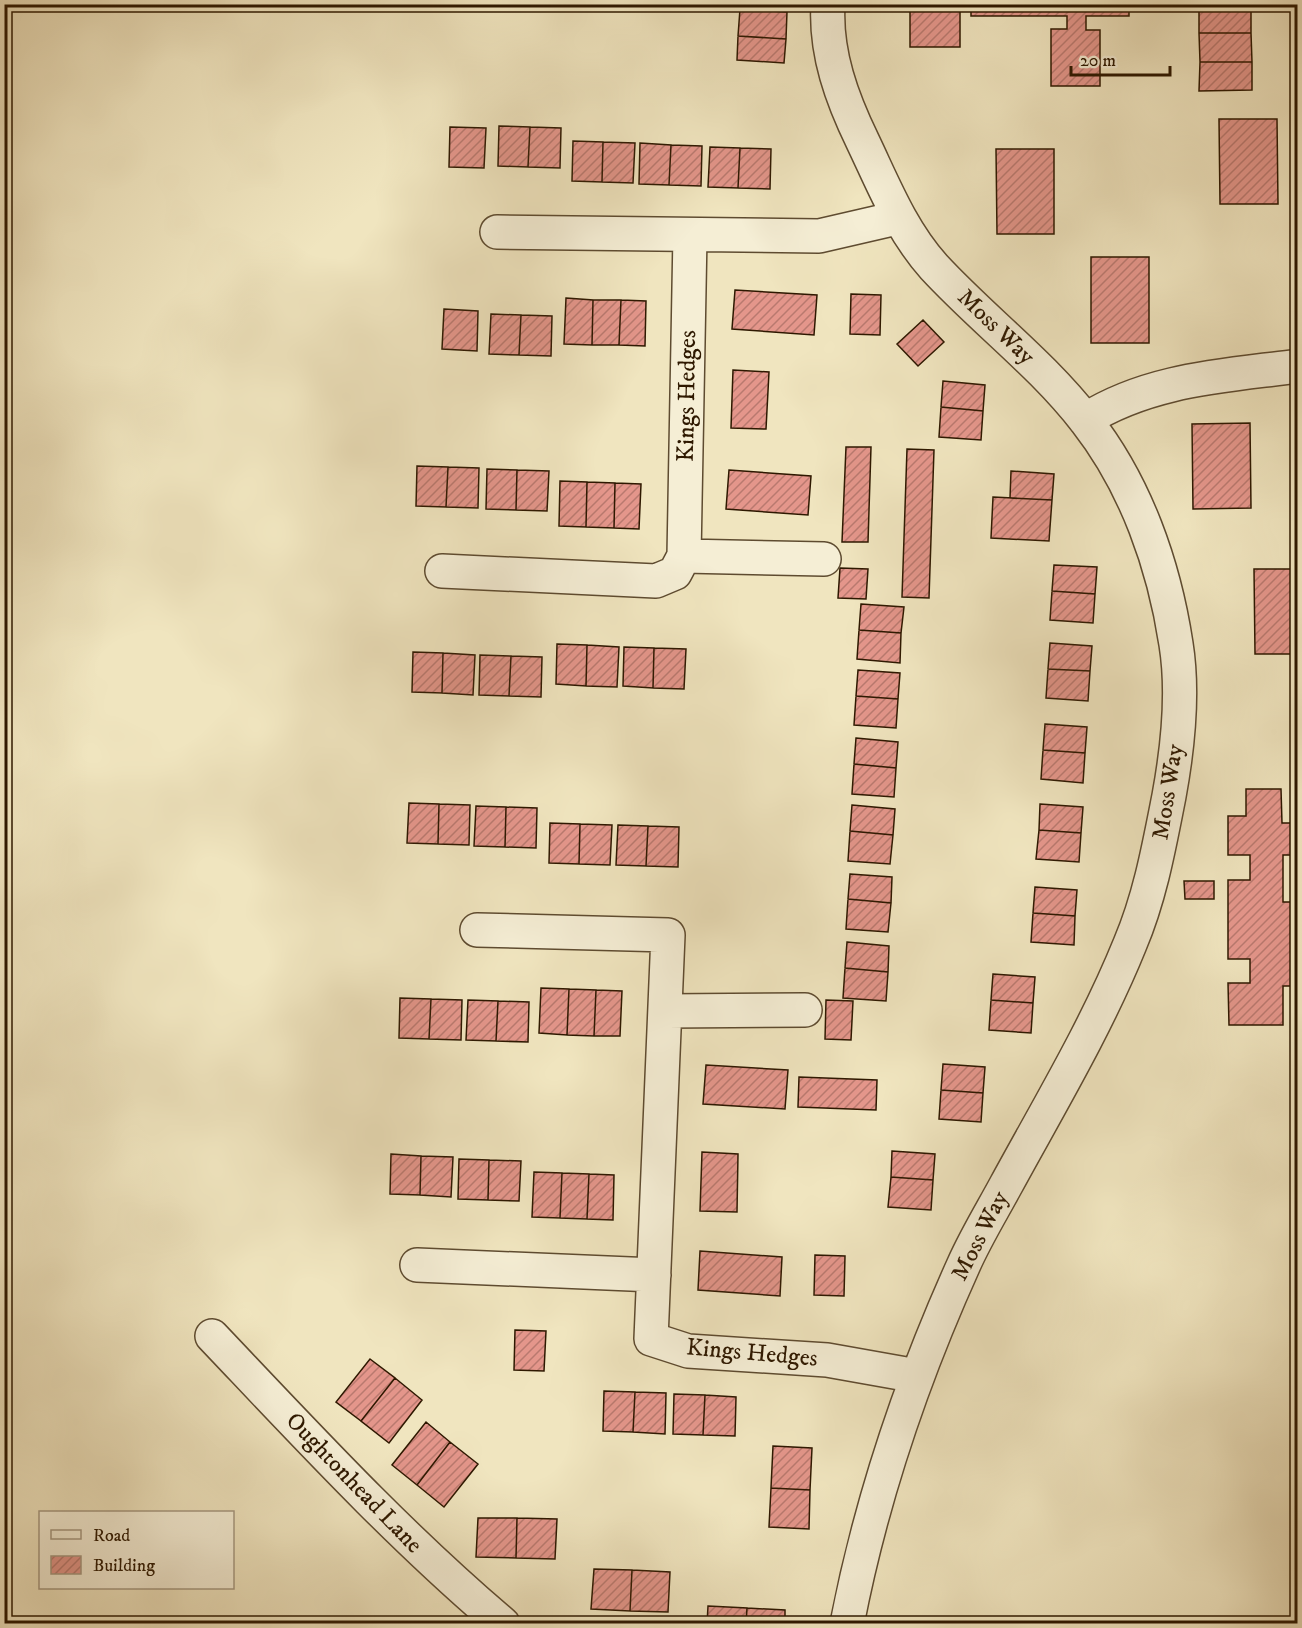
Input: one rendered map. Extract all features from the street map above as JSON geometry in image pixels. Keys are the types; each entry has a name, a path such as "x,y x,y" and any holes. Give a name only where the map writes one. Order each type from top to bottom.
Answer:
{"street":[{"name":"Moss Way","path":"828,4 827,27 841,97 897,218 933,265 1046,376 1085,420 1135,501 1159,563 1177,647 1180,705 1175,761 1155,871 1132,940 1102,1008 965,1260 916,1376 877,1498 847,1623"},
{"path":"496,232 819,236 897,218"},
{"name":"Kings Hedges","path":"684,556 690,235"},
{"path":"1085,420 1101,410 1170,383 1298,366"},
{"path":"442,570 656,581 675,573 684,556 824,559"},
{"name":"Kings Hedges","path":"477,930 668,936 667,1011 651,1339 688,1351 827,1360 916,1376"},
{"path":"667,1011 805,1010"},
{"path":"417,1264 654,1275"},
{"name":"Oughtonhead Lane","path":"212,1336 368,1500 440,1570 503,1623"}],"building":[{"path":"910,4 960,4 960,47 910,47"},
{"path":"971,4 1129,4 1129,16 1086,16 1086,30 1100,30 1100,86 1051,86 1051,29 1067,29 1067,16 971,16"},
{"path":"1199,5 1251,5 1251,33 1199,33"},
{"path":"740,9 787,12 786,39 738,36"},
{"path":"1199,33 1251,33 1252,62 1200,62"},
{"path":"738,36 786,39 784,63 737,60"},
{"path":"1200,62 1252,62 1252,90 1199,91"},
{"path":"1219,119 1277,119 1278,204 1220,204"},
{"path":"499,126 530,127 528,167 498,166"},
{"path":"450,127 486,128 484,168 449,167"},
{"path":"530,127 561,128 560,168 528,167"},
{"path":"573,141 603,142 602,182 572,181"},
{"path":"603,142 635,143 633,183 602,182"},
{"path":"640,143 671,145 669,185 639,184"},
{"path":"671,145 702,146 701,186 669,185"},
{"path":"710,147 740,148 738,188 708,187"},
{"path":"740,148 771,149 770,189 738,188"},
{"path":"996,149 1054,149 1054,234 997,234"},
{"path":"1091,257 1149,257 1149,343 1091,343"},
{"path":"735,290 817,295 814,335 732,329"},
{"path":"851,294 881,295 880,335 850,334"},
{"path":"566,298 593,300 592,345 564,344"},
{"path":"593,300 621,300 619,345 592,345"},
{"path":"621,300 646,301 645,346 619,345"},
{"path":"444,309 478,311 477,351 442,349"},
{"path":"491,314 521,315 519,355 489,354"},
{"path":"521,315 552,316 551,356 519,355"},
{"path":"923,320 944,342 918,366 897,344"},
{"path":"733,370 769,372 766,429 731,428"},
{"path":"943,381 985,385 983,411 941,407"},
{"path":"941,407 983,411 981,440 939,437"},
{"path":"1250,423 1251,508 1193,509 1192,424"},
{"path":"846,447 871,447 868,542 842,542"},
{"path":"907,449 934,450 929,598 902,597"},
{"path":"417,466 448,467 446,507 416,506"},
{"path":"448,467 479,468 478,508 446,507"},
{"path":"487,469 517,470 516,510 486,509"},
{"path":"517,470 549,471 547,511 516,510"},
{"path":"729,470 811,476 808,515 726,509"},
{"path":"1011,471 1054,474 1052,500 1010,498"},
{"path":"560,481 587,482 586,527 559,526"},
{"path":"587,482 615,483 614,528 586,527"},
{"path":"615,483 641,484 639,529 614,528"},
{"path":"993,497 1052,500 1049,541 991,538"},
{"path":"1054,565 1097,567 1095,594 1052,591"},
{"path":"840,568 868,569 866,599 838,598"},
{"path":"1254,569 1298,569 1298,654 1255,654"},
{"path":"1052,591 1095,594 1093,623 1050,620"},
{"path":"861,604 904,607 901,633 859,630"},
{"path":"859,630 901,633 900,663 857,659"},
{"path":"1050,643 1092,646 1090,671 1048,669"},
{"path":"557,644 587,645 586,686 556,684"},
{"path":"587,645 619,647 617,687 586,686"},
{"path":"624,647 654,648 653,688 623,686"},
{"path":"654,648 686,649 684,689 653,688"},
{"path":"413,652 443,653 442,693 412,692"},
{"path":"443,653 475,655 473,695 442,693"},
{"path":"480,655 511,656 509,696 479,695"},
{"path":"511,656 542,657 541,697 509,696"},
{"path":"1048,669 1090,671 1088,701 1046,698"},
{"path":"858,670 900,673 898,699 856,696"},
{"path":"856,696 898,699 896,728 854,725"},
{"path":"1045,724 1087,727 1085,753 1043,750"},
{"path":"856,738 898,742 896,768 854,764"},
{"path":"1043,750 1085,753 1083,783 1041,779"},
{"path":"854,764 896,768 894,797 852,794"},
{"path":"1246,789 1281,789 1282,823 1298,823 1298,855 1283,855 1283,902 1298,902 1298,986 1283,986 1283,1025 1229,1025 1228,983 1250,983 1250,959 1228,959 1228,880 1250,880 1250,855 1228,855 1228,816 1246,816"},
{"path":"409,803 439,804 438,844 407,843"},
{"path":"439,804 470,805 469,845 438,844"},
{"path":"1040,804 1083,807 1081,833 1039,830"},
{"path":"852,805 895,809 893,835 850,831"},
{"path":"476,806 506,807 505,847 474,846"},
{"path":"506,807 537,808 536,848 505,847"},
{"path":"550,823 580,824 579,864 549,863"},
{"path":"580,824 612,825 610,865 579,864"},
{"path":"618,825 648,826 646,866 616,865"},
{"path":"648,826 679,827 678,867 646,866"},
{"path":"1039,830 1081,833 1079,862 1036,859"},
{"path":"850,831 893,835 890,864 848,861"},
{"path":"850,874 892,877 891,903 848,899"},
{"path":"1184,881 1214,881 1214,899 1185,899"},
{"path":"1035,887 1077,890 1075,916 1033,913"},
{"path":"848,899 891,903 888,932 846,929"},
{"path":"1033,913 1075,916 1074,945 1031,942"},
{"path":"847,942 889,946 888,972 845,968"},
{"path":"845,968 888,972 886,1001 843,998"},
{"path":"993,974 1035,977 1033,1003 991,1000"},
{"path":"541,988 569,989 567,1035 539,1033"},
{"path":"569,989 596,990 594,1036 567,1035"},
{"path":"596,990 622,991 620,1036 594,1036"},
{"path":"400,998 431,999 429,1039 399,1038"},
{"path":"431,999 462,1000 461,1040 429,1039"},
{"path":"468,1000 498,1001 496,1041 466,1040"},
{"path":"826,1000 853,1001 851,1040 825,1039"},
{"path":"991,1000 1033,1003 1031,1033 989,1030"},
{"path":"498,1001 529,1002 528,1042 496,1041"},
{"path":"943,1064 985,1067 983,1093 941,1090"},
{"path":"706,1065 788,1070 785,1109 703,1104"},
{"path":"799,1077 877,1080 876,1110 798,1107"},
{"path":"941,1090 983,1093 981,1122 939,1119"},
{"path":"892,1151 935,1154 933,1180 891,1177"},
{"path":"702,1152 738,1154 737,1212 700,1211"},
{"path":"391,1154 421,1156 420,1195 390,1194"},
{"path":"421,1156 453,1157 451,1197 420,1195"},
{"path":"459,1159 489,1160 488,1200 458,1199"},
{"path":"489,1160 521,1161 519,1201 488,1200"},
{"path":"534,1172 562,1173 560,1218 532,1217"},
{"path":"562,1173 589,1174 587,1219 560,1218"},
{"path":"589,1174 614,1175 613,1220 587,1219"},
{"path":"891,1177 933,1180 931,1210 888,1207"},
{"path":"700,1251 782,1257 780,1296 698,1290"},
{"path":"815,1255 845,1256 844,1296 814,1295"},
{"path":"515,1330 546,1331 544,1371 514,1370"},
{"path":"370,1359 395,1378 361,1421 336,1402"},
{"path":"395,1378 422,1400 389,1443 361,1421"},
{"path":"604,1391 635,1392 633,1432 603,1431"},
{"path":"635,1392 666,1393 665,1434 633,1432"},
{"path":"674,1394 705,1395 703,1435 673,1434"},
{"path":"705,1395 736,1397 735,1436 703,1435"},
{"path":"426,1422 450,1442 417,1485 392,1465"},
{"path":"450,1442 478,1464 444,1507 417,1485"},
{"path":"773,1446 812,1448 810,1490 771,1488"},
{"path":"771,1488 810,1490 809,1529 769,1527"},
{"path":"478,1518 517,1518 516,1558 476,1557"},
{"path":"517,1518 557,1519 555,1559 516,1558"},
{"path":"594,1569 632,1570 630,1611 591,1609"},
{"path":"632,1570 670,1572 668,1612 630,1611"},
{"path":"708,1606 747,1608 746,1624 707,1624"},
{"path":"747,1608 785,1610 785,1624 746,1624"}]}
